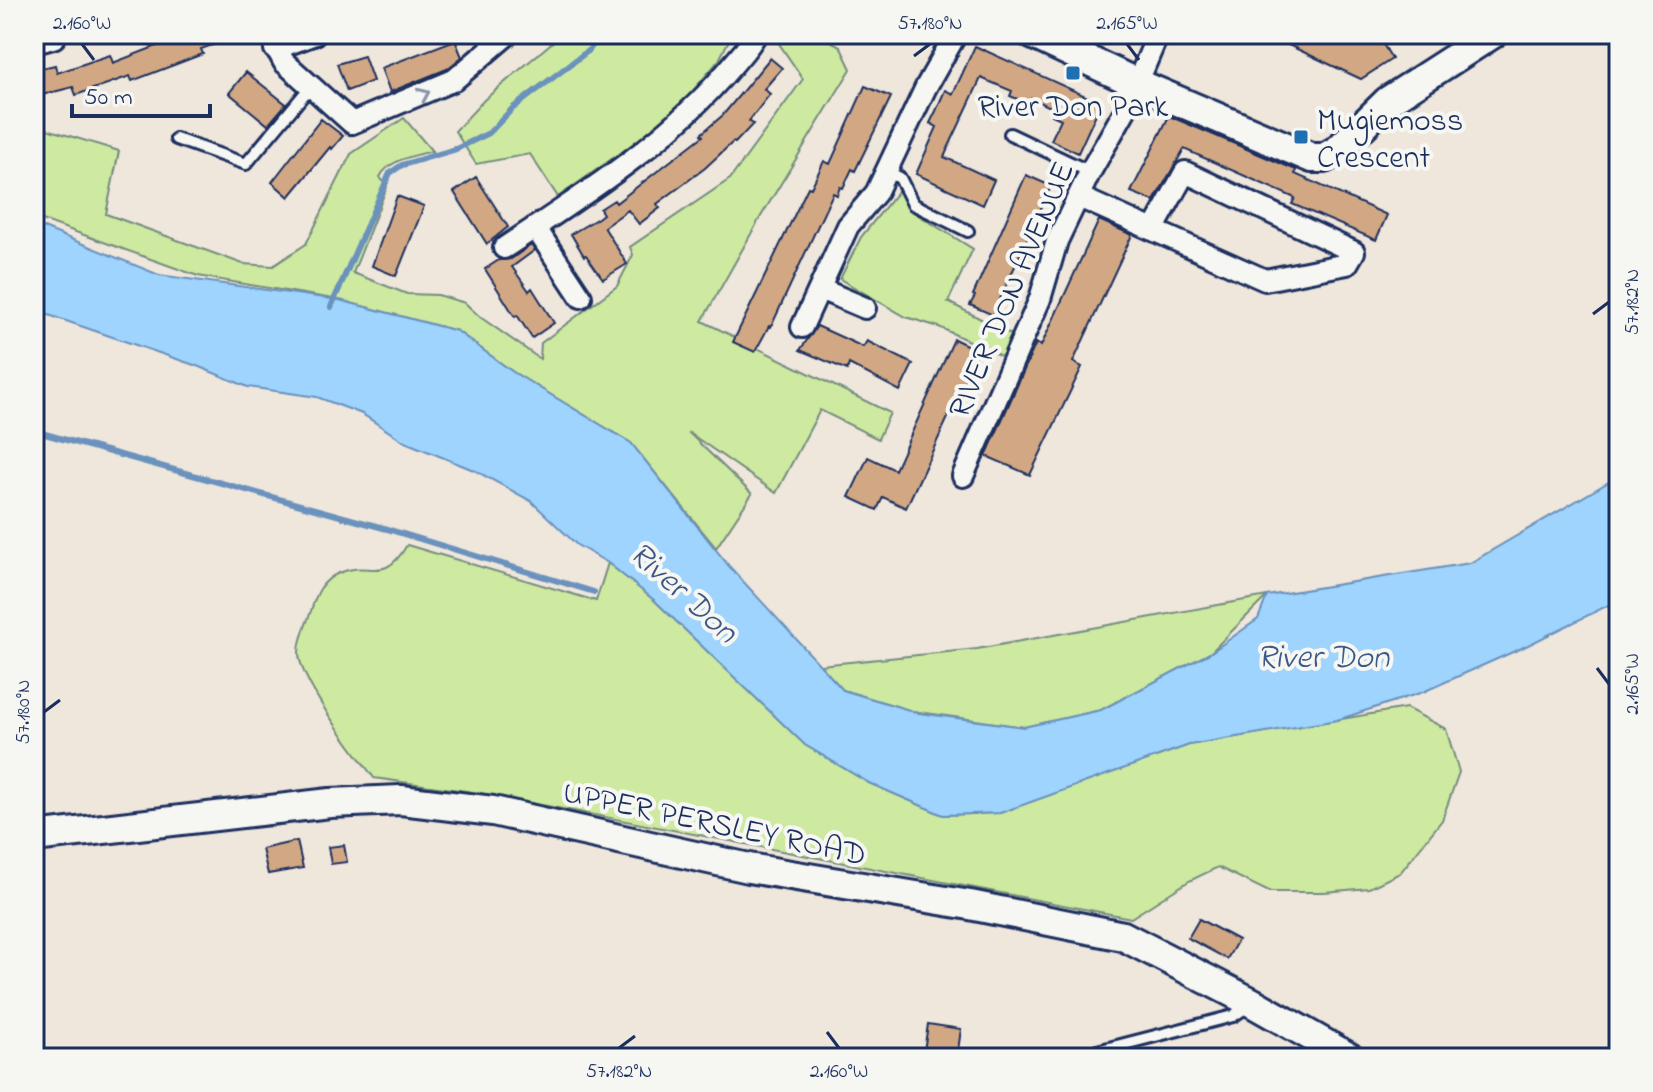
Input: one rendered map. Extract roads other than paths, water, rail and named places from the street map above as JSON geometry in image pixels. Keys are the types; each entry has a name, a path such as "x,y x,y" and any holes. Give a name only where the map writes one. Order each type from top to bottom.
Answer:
{"street":[{"path":"34,39 52,34"},
{"path":"315,34 272,41 284,62 352,123 454,80 508,34"},
{"path":"504,248 603,182 678,124 715,85 756,34"},
{"path":"802,327 848,226 876,193 926,87 956,34"},
{"path":"1032,34 1136,83 1312,158 1324,158 1338,150 1388,101 1492,34"},
{"path":"1136,83 1158,34"},
{"name":"RIVER DON AVENUE","path":"963,476 1040,299 1057,241 1090,172 1128,105 1136,83"},
{"path":"1079,197 1265,280 1347,264 1354,252 1185,172 1153,230"},
{"path":"535,227 581,297"},
{"path":"820,289 865,308"},
{"name":"UPPER PERSLEY ROAD","path":"34,837 330,803 401,800 520,816 749,868 970,905 1123,936 1253,1003 1350,1058"}],"lane":[{"path":"176,139 246,164 311,86"},
{"path":"1010,134 1090,172"},
{"path":"886,171 900,178 913,204 968,231"},
{"path":"1070,1058 1233,1016 1253,1003"}],"water":[{"name":"River Don","path":"34,224 159,275 339,300 457,331 513,372 631,443 729,566 843,690 919,713 1024,727 1101,710 1210,653 1258,619 1267,596 1470,563 1619,476 1619,600 1423,692 1337,720 1189,745 1000,813 943,815 869,783 805,745 654,600 608,563 577,545 531,501 476,471 405,442 362,414 317,397 248,387 197,366 34,310"}],"waterway":[{"path":"331,307 390,173 402,165 456,149 489,133 513,108 589,50 601,34"},
{"path":"34,431 387,529 594,592"}],"place":[{"name":"River Don Park","path":"1073,73"},
{"name":"Mugiemoss Crescent","path":"1301,137"}]}
